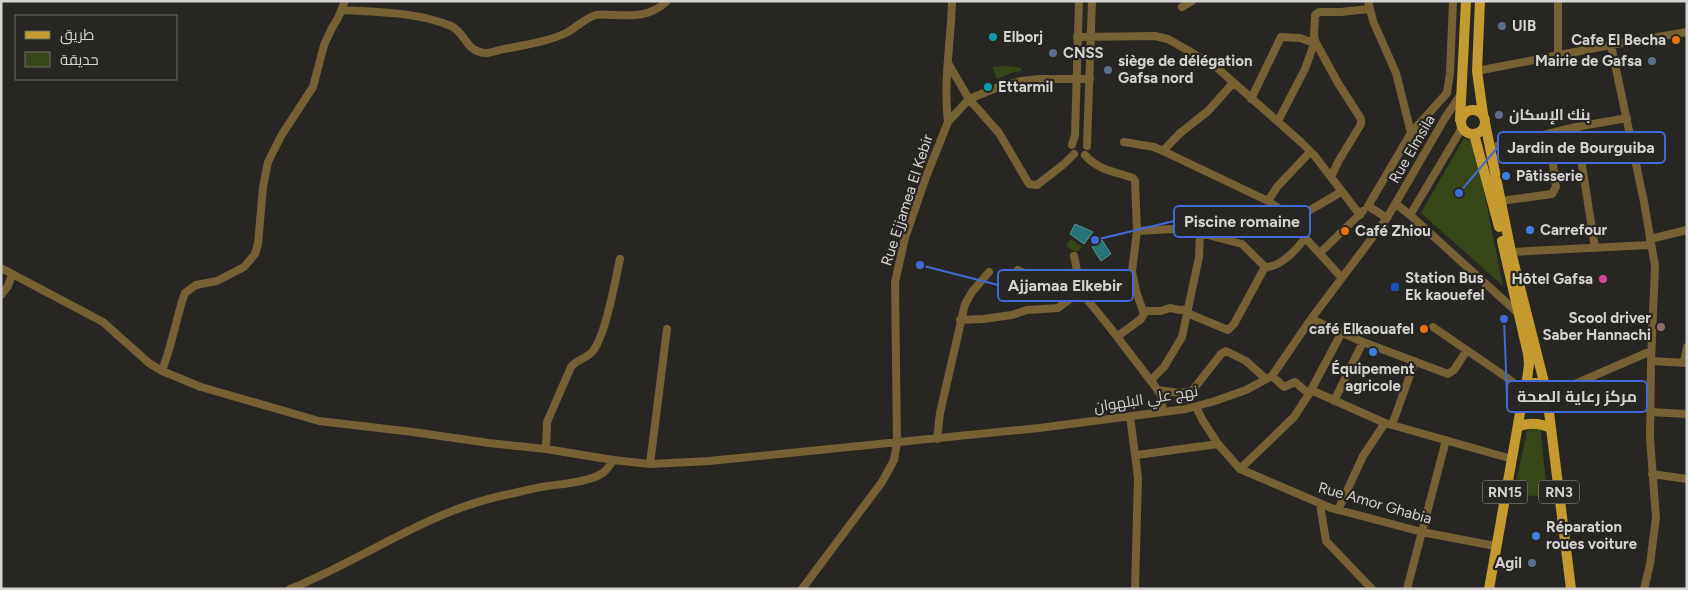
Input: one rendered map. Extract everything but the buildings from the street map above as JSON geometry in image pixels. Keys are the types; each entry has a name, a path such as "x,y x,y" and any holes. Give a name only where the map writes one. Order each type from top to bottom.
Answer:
{"main road":[{"path":"1461,124 1463,113 1470,110 1477,110 1484,119 1482,130 1474,134 1466,132 1461,124 1466,1"},
{"path":"1474,134 1497,217 1529,364 1524,392 1526,403 1529,406 1537,407 1544,404 1547,393 1511,252 1484,119 1477,71 1480,1"},
{"path":"1524,392 1529,385 1536,383 1540,384 1547,393"},
{"name":"RN15","path":"1490,586 1495,546 1524,392"},
{"name":"RN3","path":"1547,393 1571,589"},
{"path":"1518,427 1534,423 1551,428"}],"street":[{"path":"162,371 185,293 196,285 217,281 244,267 255,254 258,244 263,187 268,162 281,136 308,96 317,76 324,45 345,1"},
{"path":"342,10 382,12 444,24 453,27 474,50 487,53 541,42 566,33 594,16 602,14 641,15 652,13 667,1"},
{"path":"948,122 945,84 952,1"},
{"path":"1079,1 1075,136 1072,150 1074,154 1080,157 1088,151 1092,1"},
{"path":"1182,7 1192,1"},
{"path":"1320,253 1368,206 1411,133 1444,97 1449,88 1453,1"},
{"path":"1558,1 1558,56"},
{"path":"1331,177 1361,124 1361,119 1315,42 1316,12 1368,5 1396,73 1411,133"},
{"path":"1477,71 1687,32"},
{"path":"1078,37 1155,36 1168,39 1215,66 1278,121 1310,152 1360,215"},
{"path":"1251,99 1282,37 1300,38 1315,42"},
{"path":"1278,121 1305,69 1315,42"},
{"path":"1611,45 1644,202 1656,276 1651,351 1650,412 1656,523 1644,589"},
{"path":"948,63 970,99 999,133 1029,184 1037,184 1074,154"},
{"name":"Rue Ejjamea El Kebir","path":"802,589 882,482 894,460 897,443 894,282 905,238 948,122 961,106 970,99 1001,86 1021,81 1090,79"},
{"path":"1163,151 1179,134 1208,111 1234,83"},
{"name":"Rue Elmsila","path":"1462,93 1428,147 1396,204 1519,314"},
{"path":"1490,148 1576,127 1627,118"},
{"path":"1410,215 1461,124"},
{"path":"1576,127 1595,248"},
{"path":"1501,201 1552,194 1555,191 1548,134"},
{"path":"1072,145 1082,141 1087,146"},
{"path":"1124,142 1154,147 1268,201 1277,208 1342,278"},
{"path":"1268,201 1277,187 1310,152"},
{"path":"1085,155 1093,164 1102,169 1133,178 1135,181 1138,232 1132,271 1136,291 1144,311 1141,319 1118,336"},
{"path":"1305,238 1302,223 1303,216 1341,192"},
{"name":"نهج علي البلهوان","path":"1,268 103,322 149,363 162,371 200,388 319,421 489,443 546,448 613,460 650,464 709,462 798,451 937,439 1130,416 1196,407 1246,390 1269,377 1396,204"},
{"path":"1368,206 1387,218"},
{"path":"1138,232 1172,229 1242,244 1265,267 1272,268 1305,238"},
{"path":"1511,252 1595,248 1650,242 1687,230"},
{"path":"1151,380 1175,352 1182,337 1199,258 1200,234"},
{"path":"1074,256 1082,290 1086,298 1118,336 1158,390 1163,411"},
{"path":"546,448 548,422 572,367 575,362 593,351 602,334 620,259"},
{"path":"1144,311 1161,311 1170,308 1187,311 1228,330 1234,324 1265,267"},
{"path":"1018,270 1040,281 1056,285 1070,299"},
{"path":"937,439 940,413 960,320 968,298 989,272"},
{"path":"1,295 8,286 12,274"},
{"path":"960,320 983,319 1012,315 1027,310 1058,308 1082,290"},
{"path":"1311,319 1363,342 1450,374 1467,350"},
{"path":"1433,327 1524,392"},
{"path":"650,464 666,329"},
{"path":"1240,469 1294,417 1310,392 1342,332"},
{"path":"1334,401 1363,342"},
{"path":"1651,361 1685,363 1687,347"},
{"path":"1158,390 1179,393 1192,391 1221,354 1226,351 1246,361 1284,387 1295,382 1310,392 1388,424 1512,459"},
{"path":"1547,393 1561,390 1651,351"},
{"path":"1338,510 1363,456 1388,424 1415,361"},
{"name":"Rue Amor Ghabia","path":"1196,407 1218,444 1240,469 1338,510 1422,532 1495,546"},
{"path":"1650,412 1687,414"},
{"path":"1130,416 1138,478 1134,589"},
{"path":"1407,589 1446,440"},
{"path":"1136,455 1218,444"},
{"path":"290,589 382,546 438,516 478,502 535,488 592,478 606,470 613,460"},
{"path":"1652,474 1687,479"},
{"path":"1320,504 1326,541 1372,589"}],"green space":[{"path":"992,67 1021,68 1021,71 997,79"},
{"path":"1464,138 1474,142 1503,286 1421,213"},
{"path":"1071,239 1082,247 1076,253 1066,245"},
{"path":"1540,421 1547,495 1527,496 1514,491 1529,423"}],"water":[{"path":"1075,224 1093,232 1084,244 1070,234"},
{"path":"1102,240 1111,254 1101,261 1092,247"}],"place":[{"name":"UIB","path":"1502,26"},
{"name":"Elborj","path":"993,37"},
{"name":"Cafe El Becha","path":"1676,40"},
{"name":"CNSS","path":"1053,53"},
{"name":"Mairie de Gafsa","path":"1652,61"},
{"name":"siège de délégation Gafsa nord","path":"1108,70"},
{"name":"Ettarmil","path":"988,87"},
{"name":"بنك الإسكان","path":"1499,115"},
{"name":"Pâtisserie","path":"1506,176"},
{"name":"Jardin de Bourguiba","path":"1459,193"},
{"name":"Carrefour","path":"1530,230"},
{"name":"Café Zhiou","path":"1345,231"},
{"name":"Piscine romaine","path":"1095,240"},
{"name":"Ajjamaa Elkebir","path":"920,265"},
{"name":"Hôtel Gafsa","path":"1603,279"},
{"name":"Station Bus Ek kaouefel","path":"1395,287"},
{"name":"مركز رعاية الصحة","path":"1504,319"},
{"name":"Scool driver Saber Hannachi","path":"1661,327"},
{"name":"café Elkaouafel","path":"1424,329"},
{"name":"Équipement agricole","path":"1373,352"},
{"name":"Réparation roues voiture","path":"1536,536"},
{"name":"Agil","path":"1532,563"}]}
